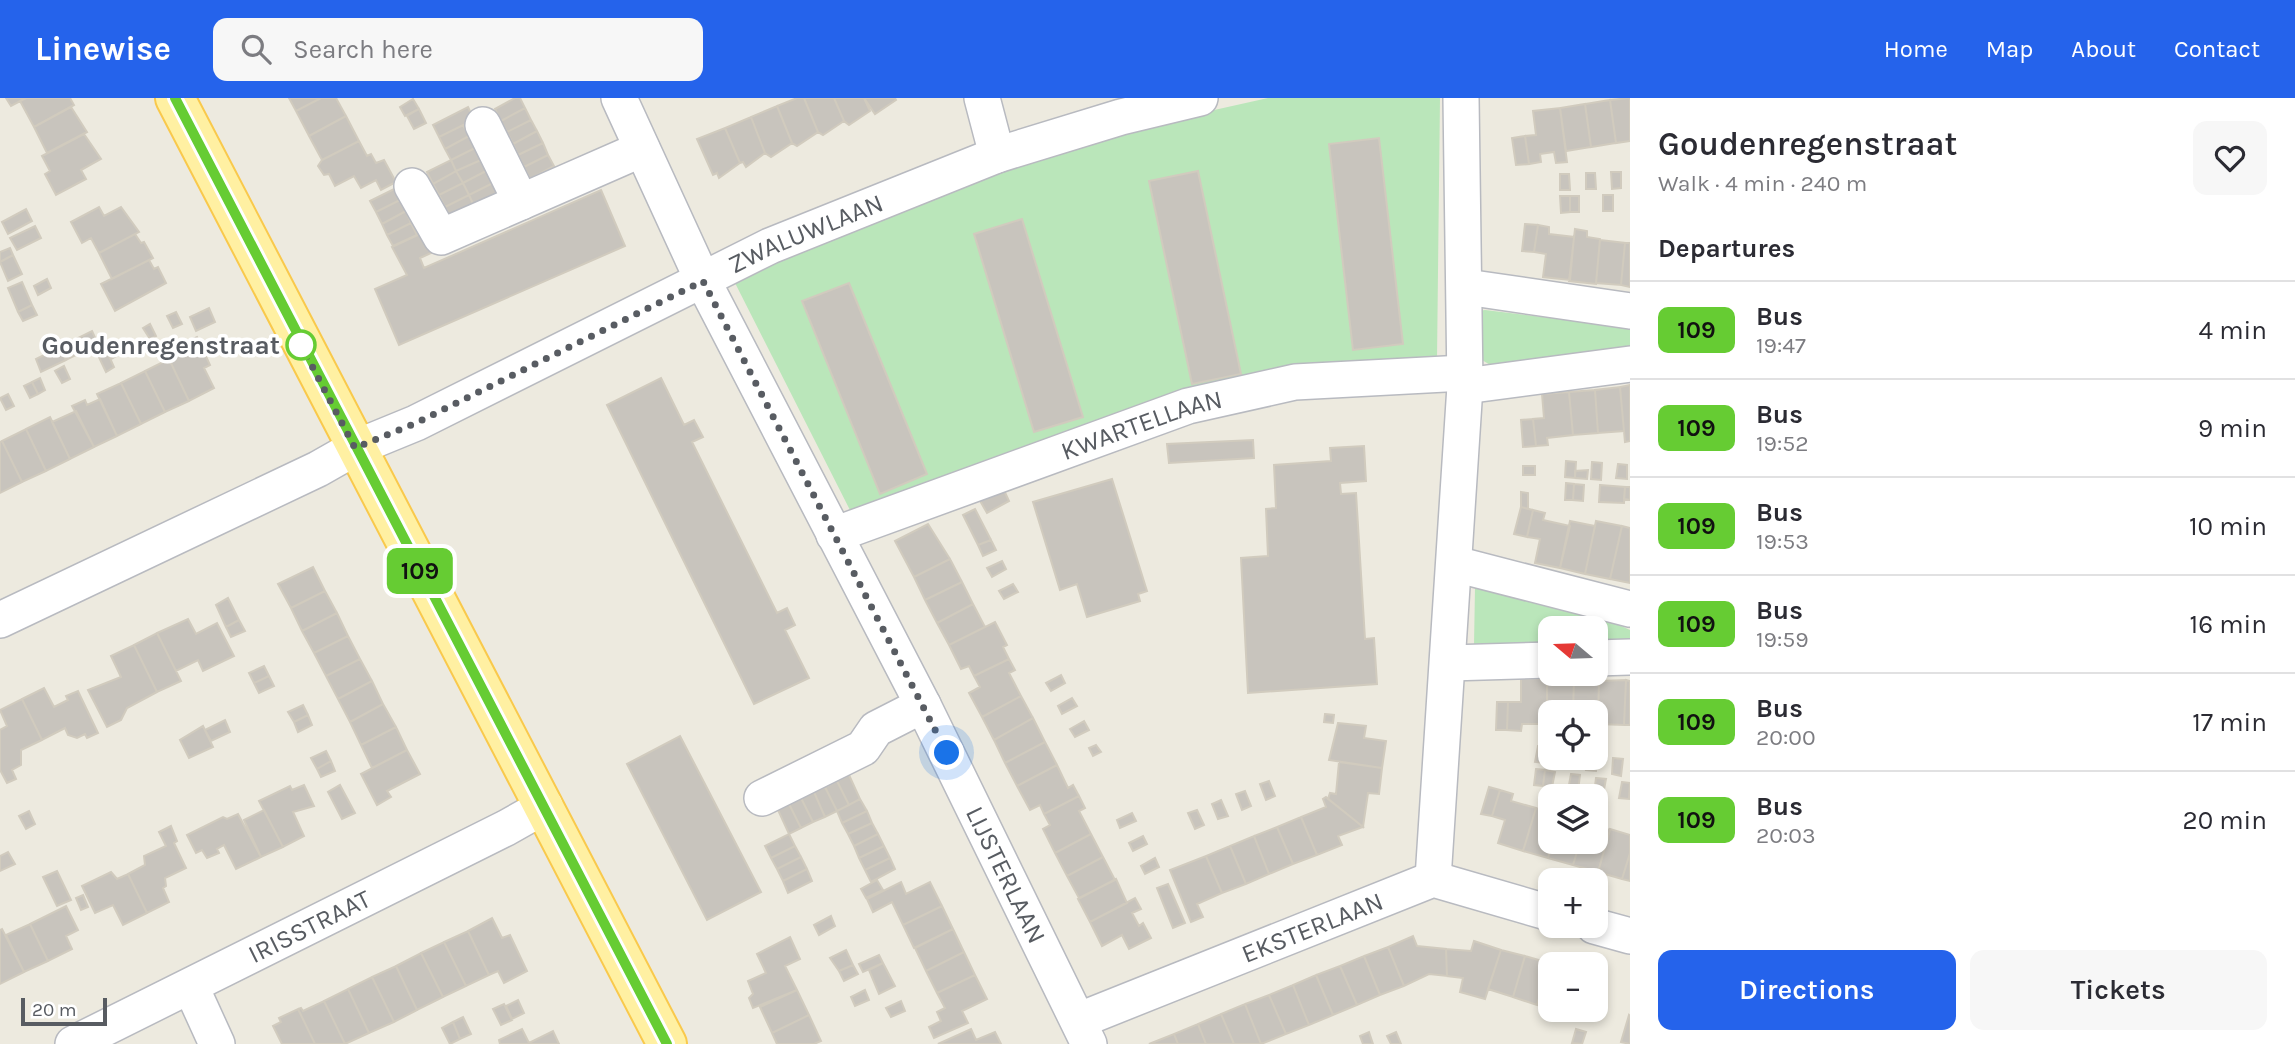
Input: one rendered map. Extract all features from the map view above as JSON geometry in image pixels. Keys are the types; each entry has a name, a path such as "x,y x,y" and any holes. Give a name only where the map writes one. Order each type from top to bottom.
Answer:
{"main road":[{"path":"175,98 667,1044"}],"street":[{"name":"LIJSTERLAAN","path":"619,98 703,281 923,705 1084,1032"},
{"path":"982,98 997,155"},
{"name":"ZWALUWLAAN","path":"355,448 416,423 770,246 997,155 1121,117 1200,98"},
{"path":"1461,98 1466,287 1465,379 1449,663 1433,879 1538,910"},
{"path":"483,125 521,202"},
{"path":"412,186 441,237 642,149"},
{"path":"1466,287 1630,311"},
{"name":"KWARTELLAAN","path":"834,535 1188,406 1295,382 1465,379 1630,363"},
{"path":"0,620 318,469 355,448"},
{"path":"1455,564 1630,608"},
{"path":"1608,658 1630,657"},
{"path":"1449,663 1538,660"},
{"path":"762,798 863,748 876,729 923,705"},
{"name":"IRISSTRAAT","path":"73,1044 191,987 545,806"},
{"name":"EKSTERLAAN","path":"1084,1032 1433,879"},
{"path":"1608,930 1630,936"},
{"path":"191,987 217,1044"}],"green space":[{"path":"1268,98 1440,98 1437,359 1324,364 854,518 733,279 1062,144"},
{"path":"1478,311 1630,328 1630,353 1492,366 1477,357"},
{"path":"1486,586 1588,616 1538,616 1538,645 1474,645 1475,588"},
{"path":"1608,622 1630,630 1630,640 1608,644"}],"building":[{"path":"6,98 26,98 11,106"},
{"path":"26,98 70,98 74,105 34,127 20,101"},
{"path":"289,98 321,98 296,111"},
{"path":"321,98 336,98 346,116 309,136 296,111"},
{"path":"520,98 525,108 501,121 495,109"},
{"path":"804,98 818,132 797,146 792,143 777,106"},
{"path":"804,98 834,98 844,121 823,135 818,132"},
{"path":"834,98 864,98 870,111 849,125 844,121"},
{"path":"864,98 895,98 896,100 875,114"},
{"path":"1630,98 1630,141 1616,143 1610,100"},
{"path":"413,99 419,109 405,116 400,107"},
{"path":"1610,100 1616,143 1591,147 1585,104"},
{"path":"1585,104 1591,147 1566,151 1560,108"},
{"path":"777,106 792,143 771,157 765,153 751,117"},
{"path":"71,107 87,132 47,153 34,127"},
{"path":"468,107 474,120 439,137 433,125"},
{"path":"525,108 531,120 507,132 501,121"},
{"path":"1560,108 1567,162 1556,163 1554,152 1540,154 1541,162 1529,164 1525,136 1536,135 1533,111"},
{"path":"419,109 426,123 414,129 407,116"},
{"path":"346,116 359,141 322,160 309,136"},
{"path":"751,117 765,153 746,167 743,162 740,163 725,128"},
{"path":"531,120 537,131 513,144 507,132"},
{"path":"463,125 469,136 445,149 439,137"},
{"path":"725,128 740,163 719,178 717,173 713,175 697,139"},
{"path":"537,131 543,143 518,155 513,144"},
{"path":"84,134 101,159 81,170 86,179 56,195 45,174 50,171 42,156"},
{"path":"469,136 475,148 451,160 445,149"},
{"path":"1525,136 1529,164 1516,165 1512,138"},
{"path":"1379,138 1403,344 1353,350 1329,144"},
{"path":"359,141 367,156 371,154 376,163 384,160 396,182 381,190 376,180 361,188 354,176 335,186 329,174 324,175 318,166 322,160"},
{"path":"543,143 548,155 524,167 518,155"},
{"path":"475,148 481,160 456,171 451,160"},
{"path":"548,155 554,166 530,179 524,167"},
{"path":"451,160 456,171 433,184 427,172"},
{"path":"481,160 486,171 463,183 456,171"},
{"path":"456,171 463,183 439,195 433,184"},
{"path":"486,171 493,183 469,195 463,183"},
{"path":"1198,171 1241,374 1192,384 1149,181"},
{"path":"1611,172 1621,172 1621,188 1612,189"},
{"path":"1586,173 1595,173 1596,189 1586,189"},
{"path":"1560,174 1569,174 1570,190 1560,190"},
{"path":"463,183 469,195 445,207 439,195"},
{"path":"493,183 498,194 474,206 469,195"},
{"path":"394,189 400,200 376,212 370,201"},
{"path":"601,190 625,246 399,345 375,289 407,275 392,247 422,233 431,253 420,258 424,268"},
{"path":"469,195 474,206 451,218 445,207"},
{"path":"1603,195 1613,195 1613,211 1603,211"},
{"path":"1560,196 1570,196 1570,212 1561,213"},
{"path":"1570,196 1579,196 1579,212 1570,212"},
{"path":"400,200 406,211 382,224 376,212"},
{"path":"99,207 104,216 121,207 139,232 99,253 91,238 82,243 71,222"},
{"path":"26,209 32,221 8,234 2,222"},
{"path":"406,211 411,223 387,235 382,224"},
{"path":"1022,219 1083,417 1034,432 974,234"},
{"path":"411,223 417,235 393,246 387,235"},
{"path":"1525,224 1538,225 1534,252 1522,251"},
{"path":"1538,225 1549,227 1549,234 1574,237 1570,280 1543,277 1546,254 1534,252"},
{"path":"35,226 41,238 17,250 10,238"},
{"path":"1575,229 1587,231 1587,237 1600,239 1596,284 1569,281"},
{"path":"135,234 141,243 144,242 153,258 112,279 99,253"},
{"path":"1600,240 1625,243 1621,285 1596,283"},
{"path":"1625,243 1630,243 1630,287 1621,285"},
{"path":"10,248 13,255 0,262 0,252"},
{"path":"13,255 22,274 8,281 0,262"},
{"path":"149,260 154,269 158,267 166,283 115,311 101,284"},
{"path":"47,279 51,288 38,295 34,286"},
{"path":"22,282 32,305 18,312 8,288"},
{"path":"849,283 927,474 880,494 802,301"},
{"path":"32,305 37,315 23,321 18,312"},
{"path":"209,308 215,322 196,331 190,317"},
{"path":"176,312 182,324 173,328 167,316"},
{"path":"150,324 156,336 150,339 143,328"},
{"path":"92,331 98,344 66,360 60,347"},
{"path":"197,337 210,365 204,368 214,388 189,401 169,359 178,355 175,347"},
{"path":"113,343 118,355 111,359 105,347"},
{"path":"60,347 66,360 41,372 36,359"},
{"path":"105,347 114,367 106,372 96,351"},
{"path":"169,359 189,401 165,412 145,371"},
{"path":"64,366 70,379 62,383 55,371"},
{"path":"145,371 165,412 141,424 121,383"},
{"path":"40,378 45,390 38,394 32,382"},
{"path":"661,378 684,425 694,420 703,437 692,442 777,613 787,608 795,625 785,630 809,678 754,704 607,405"},
{"path":"32,382 38,394 30,398 24,386"},
{"path":"121,383 141,424 117,436 97,394"},
{"path":"1630,385 1630,441 1625,442 1620,387"},
{"path":"1620,387 1624,431 1598,433 1595,390"},
{"path":"1595,390 1598,433 1573,435 1569,392"},
{"path":"1569,392 1573,435 1547,438 1548,445 1536,446 1533,419 1544,418 1542,394"},
{"path":"8,394 14,406 6,410 0,398"},
{"path":"100,399 117,436 94,447 72,406 85,400 87,405"},
{"path":"76,411 94,447 70,459 52,422"},
{"path":"50,417 70,459 46,471 26,429"},
{"path":"1533,419 1536,446 1523,447 1521,420"},
{"path":"26,429 46,471 22,482 2,441"},
{"path":"1253,440 1254,458 1169,463 1167,444"},
{"path":"2,441 22,482 0,493 0,442"},
{"path":"1364,446 1366,481 1340,483 1341,494 1356,493 1365,639 1374,638 1377,684 1248,693 1241,558 1268,556 1266,509 1276,508 1274,465 1331,461 1330,448"},
{"path":"1566,461 1576,462 1575,478 1565,477"},
{"path":"1592,462 1602,463 1601,480 1591,479"},
{"path":"1618,464 1627,465 1627,479 1616,478"},
{"path":"1523,466 1535,466 1535,475 1523,475"},
{"path":"1588,470 1587,479 1575,478 1575,471"},
{"path":"1112,479 1147,591 1138,594 1140,601 1087,617 1077,584 1060,590 1033,502"},
{"path":"1566,483 1574,484 1573,500 1565,500"},
{"path":"1574,484 1584,485 1583,501 1573,500"},
{"path":"1600,485 1625,487 1624,503 1599,502"},
{"path":"1625,487 1630,487 1630,500 1624,499"},
{"path":"1003,488 1009,501 987,513 979,499"},
{"path":"1521,492 1528,493 1528,509 1521,507"},
{"path":"1521,507 1533,510 1527,537 1514,534"},
{"path":"975,509 991,540 978,545 963,515"},
{"path":"1533,510 1545,513 1543,520 1570,526 1560,568 1535,563 1540,539 1527,537"},
{"path":"1570,521 1595,526 1585,574 1560,568"},
{"path":"1596,521 1622,526 1610,579 1585,574"},
{"path":"928,524 950,559 914,577 895,541"},
{"path":"1622,526 1630,528 1630,583 1610,579"},
{"path":"991,540 996,550 983,556 978,545"},
{"path":"950,559 962,582 925,600 914,577"},
{"path":"1002,561 1006,569 992,577 987,568"},
{"path":"313,567 325,591 291,608 278,584"},
{"path":"962,582 973,604 937,623 925,600"},
{"path":"1013,584 1018,592 1004,599 999,591"},
{"path":"325,591 337,613 302,631 291,608"},
{"path":"228,598 239,620 226,627 216,605"},
{"path":"973,604 985,627 949,645 937,623"},
{"path":"337,613 348,636 314,653 302,631"},
{"path":"188,619 196,634 217,623 234,656 203,671 198,660 176,671 157,633"},
{"path":"239,620 245,631 231,637 226,627"},
{"path":"995,622 1007,645 1003,647 1009,659 974,676 969,666 961,669 949,645"},
{"path":"157,633 181,681 157,692 134,645"},
{"path":"348,636 360,659 326,676 314,653"},
{"path":"134,645 157,692 127,708 121,720 107,727 88,690 121,677 111,656"},
{"path":"360,659 372,681 338,699 326,676"},
{"path":"1009,659 1015,670 1009,673 1021,696 982,717 969,693 980,687 974,676"},
{"path":"264,666 269,676 254,683 249,673"},
{"path":"1061,675 1065,683 1051,691 1046,683"},
{"path":"269,676 274,686 259,693 254,683"},
{"path":"1521,679 1538,679 1538,686 1547,686 1547,700 1538,700 1538,724 1522,724 1521,731 1507,730 1508,702 1521,702"},
{"path":"1626,680 1624,725 1608,724 1608,700 1599,700 1599,686 1608,686 1608,681"},
{"path":"1626,680 1630,681 1630,725 1624,725"},
{"path":"372,681 383,704 350,722 338,699"},
{"path":"1547,686 1574,686 1573,700 1547,700"},
{"path":"1574,686 1599,686 1599,700 1573,700"},
{"path":"44,688 54,707 68,700 66,696 78,691 98,733 87,738 85,734 77,738 68,735 65,728 42,740 22,699"},
{"path":"1021,696 1033,718 994,740 982,717"},
{"path":"1072,698 1077,706 1062,714 1058,706"},
{"path":"22,699 42,740 21,750 21,765 12,770 16,779 7,783 0,770 0,730 7,726 0,710"},
{"path":"1497,702 1508,702 1507,730 1496,730"},
{"path":"383,704 396,727 361,745 350,722"},
{"path":"303,705 308,715 294,722 288,712"},
{"path":"1325,714 1334,715 1333,723 1324,722"},
{"path":"308,715 312,725 298,732 294,722"},
{"path":"1033,718 1045,742 1005,763 994,740"},
{"path":"225,720 230,732 211,741 205,730"},
{"path":"1084,721 1089,730 1075,737 1070,729"},
{"path":"1338,723 1366,726 1364,738 1386,741 1382,768 1329,760"},
{"path":"203,726 213,747 189,758 180,740"},
{"path":"396,727 407,750 372,768 361,745"},
{"path":"680,736 761,892 707,920 627,764"},
{"path":"1045,742 1057,765 1017,786 1005,763"},
{"path":"1096,745 1101,752 1093,756 1089,748"},
{"path":"407,750 420,774 387,791 391,797 377,805 361,774"},
{"path":"326,751 331,761 317,769 311,758"},
{"path":"1613,758 1623,759 1621,776 1612,774"},
{"path":"331,761 335,771 321,777 317,769"},
{"path":"1339,762 1382,768 1379,794 1368,793 1363,827 1328,799 1330,793 1336,794"},
{"path":"1057,765 1068,788 1073,785 1079,796 1044,814 1040,805 1030,810 1017,786"},
{"path":"1536,769 1545,770 1543,784 1534,785"},
{"path":"1545,770 1555,772 1553,784 1543,784"},
{"path":"1571,774 1580,775 1579,784 1569,784"},
{"path":"849,775 860,799 849,805 837,781"},
{"path":"1596,778 1606,779 1605,784 1595,784"},
{"path":"837,781 849,805 837,811 825,787"},
{"path":"1269,781 1275,796 1266,800 1260,784"},
{"path":"1622,782 1630,783 1629,799 1619,798"},
{"path":"304,785 314,806 293,812 304,836 283,847 259,801 290,786 292,790"},
{"path":"340,785 355,813 342,819 328,792"},
{"path":"825,787 837,811 825,817 814,792"},
{"path":"1489,787 1500,790 1492,816 1481,814"},
{"path":"1500,790 1513,794 1511,801 1536,808 1523,851 1498,843 1505,820 1492,816"},
{"path":"1245,791 1251,806 1242,810 1236,794"},
{"path":"814,792 825,817 813,822 801,798"},
{"path":"1079,796 1085,808 1079,811 1091,834 1055,853 1043,829 1050,825 1044,814"},
{"path":"1326,797 1363,827 1338,836 1342,845 1317,855 1301,817 1326,807 1323,799"},
{"path":"801,798 813,822 801,828 789,804"},
{"path":"860,799 867,811 842,823 837,811"},
{"path":"1221,800 1228,816 1218,819 1212,804"},
{"path":"789,804 801,828 789,834 778,810"},
{"path":"1536,808 1538,854 1549,854 1548,858 1523,851"},
{"path":"264,810 283,847 261,857 244,820"},
{"path":"1197,810 1204,825 1195,829 1188,813"},
{"path":"29,811 35,824 26,829 19,816"},
{"path":"867,811 872,823 848,834 842,823"},
{"path":"1132,813 1136,821 1120,828 1117,820"},
{"path":"238,814 261,857 236,869 224,845 217,849 219,853 207,858 202,850 196,853 187,835 223,817 227,819"},
{"path":"1301,817 1317,855 1293,864 1277,827"},
{"path":"872,823 878,834 854,846 848,834"},
{"path":"171,826 177,841 174,843 186,868 165,878 166,886 163,888 169,902 147,913 128,874 145,865 144,856 166,846 159,832"},
{"path":"1277,827 1293,864 1269,874 1254,836"},
{"path":"1610,829 1630,835 1630,853 1622,879 1608,875 1608,868 1599,868 1603,854 1608,854"},
{"path":"789,834 795,846 771,858 765,846"},
{"path":"878,834 884,846 859,858 854,846"},
{"path":"1091,834 1103,857 1067,876 1055,853"},
{"path":"1143,836 1147,844 1133,851 1129,843"},
{"path":"1254,836 1269,874 1246,884 1230,846"},
{"path":"795,846 801,857 777,869 771,858"},
{"path":"884,846 890,858 865,870 859,858"},
{"path":"1230,846 1246,884 1222,893 1206,856"},
{"path":"8,852 15,864 0,871 0,856"},
{"path":"1630,853 1630,881 1622,879"},
{"path":"1549,854 1576,854 1573,865 1548,858"},
{"path":"1576,854 1603,854 1599,868 1573,865"},
{"path":"1206,856 1222,893 1197,904 1203,917 1191,922 1170,870"},
{"path":"801,857 807,869 783,881 777,869"},
{"path":"1103,857 1115,880 1079,898 1067,876"},
{"path":"890,858 895,869 871,882 865,870"},
{"path":"1155,858 1159,867 1145,874 1141,866"},
{"path":"807,869 812,881 788,893 783,881"},
{"path":"57,871 71,900 57,906 43,877"},
{"path":"111,872 117,879 128,874 147,913 123,925 113,905 95,913 82,886"},
{"path":"1116,879 1127,903 1090,922 1078,899"},
{"path":"877,880 883,890 866,898 861,889"},
{"path":"901,882 906,894 930,882 942,906 903,925 892,902 873,912 867,899"},
{"path":"1168,884 1185,923 1173,928 1157,888"},
{"path":"83,895 88,907 81,910 76,898"},
{"path":"1135,898 1141,909 1132,913 1139,926 1143,923 1151,938 1129,949 1122,935 1102,946 1090,922"},
{"path":"66,906 78,930 66,936 72,949 48,961 30,924"},
{"path":"942,906 953,929 914,948 903,925"},
{"path":"831,916 835,926 819,935 814,925"},
{"path":"492,918 502,938 510,935 527,971 504,983 498,971 489,975 468,931"},
{"path":"30,924 48,961 24,972 6,935"},
{"path":"2,929 24,972 0,984 0,930"},
{"path":"953,929 964,952 926,971 915,948"},
{"path":"468,931 489,975 466,986 444,942"},
{"path":"1413,936 1417,946 1446,949 1447,976 1429,974 1404,986 1388,947"},
{"path":"790,937 800,959 785,966 797,990 753,1008 749,998 753,994 748,981 766,973 757,954"},
{"path":"1474,941 1501,950 1485,999 1460,992 1463,978 1447,976 1446,949 1471,951"},
{"path":"444,942 466,986 443,997 421,953"},
{"path":"1388,947 1404,986 1380,995 1364,956"},
{"path":"846,950 853,965 839,971 830,958"},
{"path":"1501,950 1525,956 1513,997 1488,989"},
{"path":"964,952 975,975 937,993 926,971"},
{"path":"421,953 443,997 417,1010 396,966"},
{"path":"879,955 883,963 863,972 859,964"},
{"path":"1364,956 1380,995 1357,1005 1340,966"},
{"path":"1525,956 1538,960 1537,1005 1513,997"},
{"path":"883,963 895,986 879,994 869,970"},
{"path":"853,965 858,974 844,981 839,971"},
{"path":"396,966 417,1010 394,1022 372,977"},
{"path":"1340,966 1357,1005 1333,1015 1316,975"},
{"path":"975,975 987,999 962,1011 968,1023 934,1038 929,1027 941,1021 937,1012 945,1008 937,993"},
{"path":"1316,975 1333,1015 1309,1025 1293,985"},
{"path":"372,977 394,1022 369,1033 348,989"},
{"path":"1293,985 1309,1025 1286,1034 1269,995"},
{"path":"348,989 369,1033 345,1044 324,1001"},
{"path":"797,990 809,1015 772,1033 760,1007"},
{"path":"865,990 869,1000 855,1006 851,997"},
{"path":"1269,995 1286,1034 1261,1044 1245,1004"},
{"path":"518,1000 524,1013 512,1019 506,1006"},
{"path":"324,1001 345,1044 315,1044 298,1009 303,1011"},
{"path":"901,1001 905,1011 891,1017 886,1008"},
{"path":"504,1004 512,1020 501,1025 493,1009"},
{"path":"1245,1004 1261,1044 1234,1044 1221,1014"},
{"path":"298,1009 315,1044 282,1044 273,1026 281,1022 279,1018"},
{"path":"1221,1014 1234,1044 1206,1044 1198,1024"},
{"path":"809,1015 821,1041 814,1044 777,1044 772,1033"},
{"path":"1630,1016 1630,1044 1621,1042"},
{"path":"463,1017 471,1034 460,1039 453,1022"},
{"path":"453,1022 460,1039 450,1044 442,1028"},
{"path":"1198,1024 1206,1044 1178,1044 1174,1034"},
{"path":"522,1029 529,1043 553,1031 559,1044 500,1044 499,1040"},
{"path":"971,1029 976,1040 995,1032 1001,1044 938,1044"},
{"path":"1576,1029 1586,1032 1582,1044 1572,1043"},
{"path":"1369,1032 1373,1044 1363,1044 1360,1036"},
{"path":"1396,1032 1401,1044 1391,1044 1387,1036"},
{"path":"1174,1034 1178,1044 1149,1044"}],"bus line":[{"name":"109","path":"175,98 667,1044"}],"place":[{"name":"Goudenregenstraat","path":"301,345"}],"route":[{"path":"301,345 355,448 416,423 703,281 947,753"}]}
